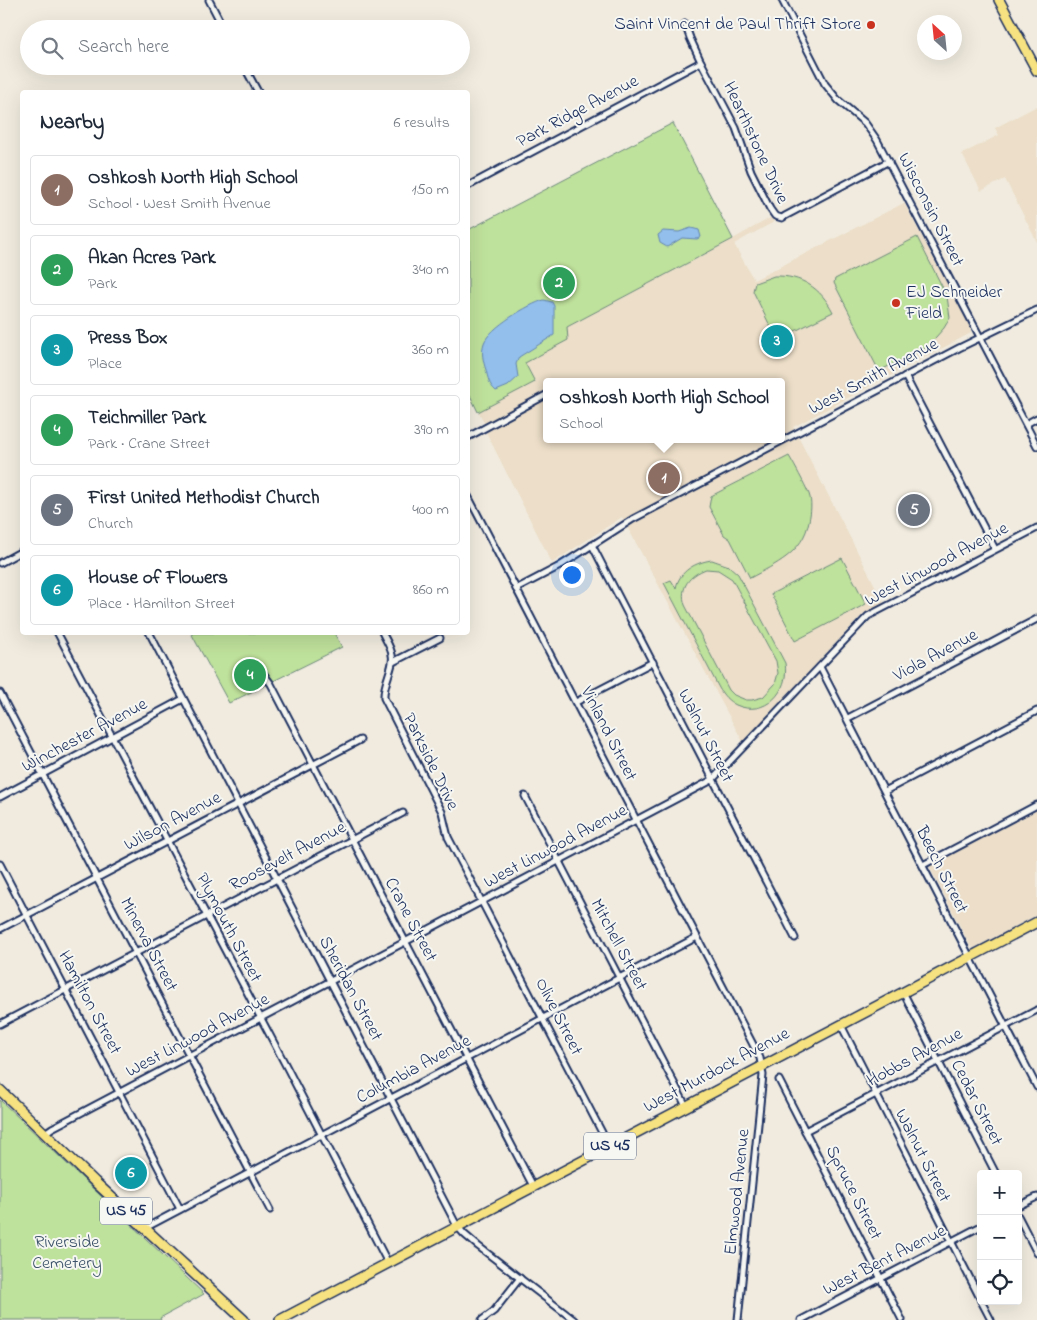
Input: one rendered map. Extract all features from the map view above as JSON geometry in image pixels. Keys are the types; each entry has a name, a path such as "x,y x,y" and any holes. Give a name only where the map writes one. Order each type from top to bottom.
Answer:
{"main road":[{"path":"999,0 1037,72"},
{"name":"West Murdock Avenue","path":"280,1320 1037,922"},
{"name":"US 45","path":"0,1090 244,1320"}],"street":[{"path":"209,0 219,20"},
{"name":"Wisconsin Street","path":"782,0 825,84 838,100 874,133 1037,446"},
{"name":"Hearthstone Drive","path":"685,24 701,62 732,120 751,171 773,215 777,217 785,216 889,161"},
{"name":"Park Ridge Avenue","path":"470,185 701,62"},
{"path":"249,75 257,90"},
{"name":"West Smith Avenue","path":"785,439 1037,310"},
{"path":"905,376 996,549"},
{"path":"470,436 543,397"},
{"path":"1026,424 1037,418"},
{"name":"West Smith Avenue","path":"516,589 558,567 632,519 777,443"},
{"name":"Vinland Street","path":"470,500 760,1058 761,1066"},
{"name":"West Linwood Avenue","path":"45,1133 189,1054 712,780 868,616 1037,528"},
{"name":"Walnut Street","path":"592,545 795,938"},
{"path":"0,563 20,552"},
{"name":"Viola Avenue","path":"848,718 1037,619"},
{"name":"Plymouth Street","path":"59,635 388,1263"},
{"name":"Sheridan Street","path":"150,635 457,1226 464,1234 574,1320"},
{"path":"383,635 393,655 393,662 440,638"},
{"name":"Parkside Drive","path":"393,662 384,687 384,698 442,812 448,837 482,901"},
{"path":"576,702 653,662"},
{"name":"Beech Street","path":"820,667 1037,1087"},
{"name":"Crane Street","path":"260,669 271,684 533,1186"},
{"name":"Minerva Street","path":"0,693 137,952 270,1210"},
{"name":"Winchester Avenue","path":"0,797 183,699"},
{"path":"885,790 1037,711"},
{"name":"Wilson Avenue","path":"0,929 360,740"},
{"name":"Mitchell Street","path":"526,796 686,1106"},
{"path":"923,865 1037,804"},
{"name":"Roosevelt Avenue","path":"0,1024 403,813"},
{"name":"Hamilton Street","path":"0,864 180,1209"},
{"name":"Olive Street","path":"482,901 610,1146"},
{"name":"Columbia Avenue","path":"145,1228 250,1171 697,938"},
{"name":"Cedar Street","path":"903,992 994,1170"},
{"name":"Hobbs Avenue","path":"805,1131 1037,1010"},
{"name":"Walnut Street","path":"841,1025 977,1293"},
{"name":"Elmwood Avenue","path":"738,1320 762,1085 761,1066"},
{"name":"Spruce Street","path":"779,1080 902,1320"},
{"path":"1022,1204 1037,1196"},
{"path":"1022,1224 1037,1253"},
{"name":"West Bent Avenue","path":"801,1320 977,1228"},
{"path":"482,1320 494,1311 520,1278"},
{"name":"Walnut Street","path":"983,1305 991,1320"}],"shaded area":[{"path":"1037,106 1037,242 1005,179 981,191 962,154 999,135 995,128"},
{"path":"904,203 969,325 971,333 793,427 884,603 863,614 743,742 622,517 552,563 486,432 488,430 470,395 470,326 567,327 770,218 774,221 734,244 754,280"},
{"path":"1037,810 1037,915 974,948 971,947 929,866"}],"green space":[{"path":"673,123 733,239 567,327 568,340 525,363 535,382 478,412 470,395 470,229"},
{"name":"EJ Schneider Field","path":"917,237 947,296 950,318 944,328 927,347 879,371 834,283 835,279"},
{"path":"774,276 793,278 809,285 823,296 833,312 783,337 774,334 753,291 755,283"},
{"path":"789,456 810,497 810,514 806,532 795,549 787,556 750,578 730,539 724,535 709,507 711,496"},
{"path":"842,558 866,604 795,641 771,594"},
{"path":"712,560 729,566 738,574 785,663 784,683 779,692 766,705 757,708 747,708 736,705 728,700 719,688 664,583 671,580 676,588 684,572 694,565","holes":["706,569 718,570 732,579 776,661 778,673 775,684 763,697 746,700 734,695 729,690 685,605 684,593 687,582"]},
{"path":"192,635 335,635 342,647 229,703"},
{"name":"Riverside Cemetery","path":"0,1100 204,1294 160,1318 161,1320 0,1320"}],"water":[{"path":"691,228 699,230 701,237 697,239 682,238 667,247 660,243 658,235 663,231 679,232"},
{"path":"544,300 552,302 554,306 554,335 519,357 516,364 518,377 508,386 496,391 489,381 484,363 483,346 487,337 510,317"}],"place":[{"name":"Saint Vincent de Paul Thrift Store","path":"871,25"},
{"name":"Akan Acres Park","path":"559,283"},
{"name":"EJ Schneider Field","path":"896,303"},
{"name":"Press Box","path":"777,341"},
{"name":"Oshkosh North High School","path":"664,478"},
{"name":"First United Methodist Church","path":"914,510"},
{"name":"Teichmiller Park","path":"250,675"},
{"name":"House of Flowers","path":"131,1173"}]}
